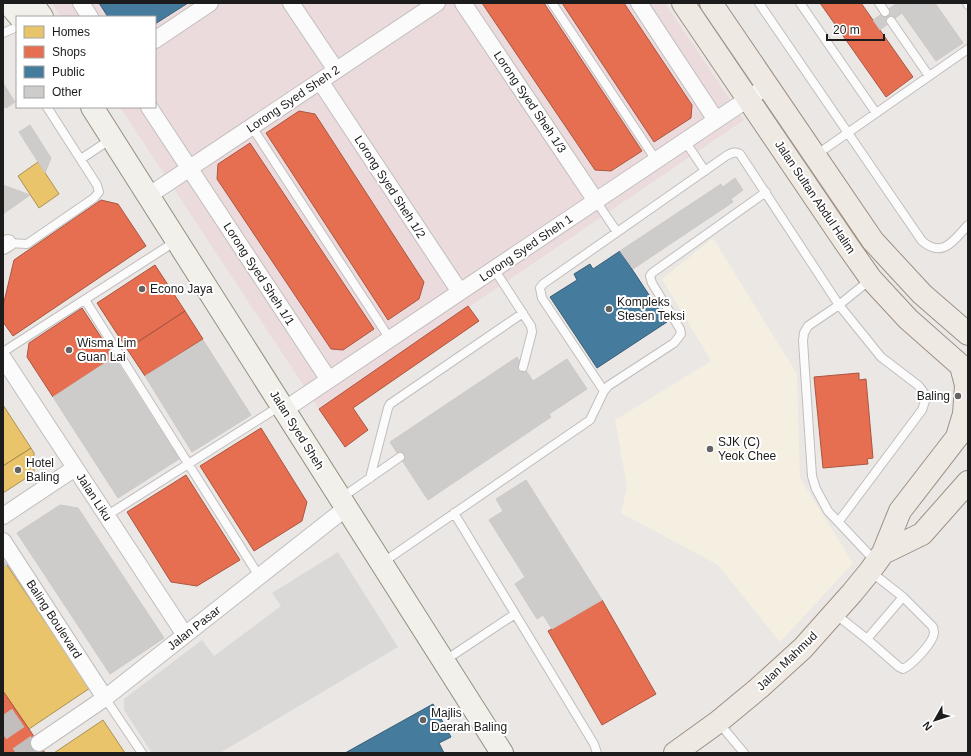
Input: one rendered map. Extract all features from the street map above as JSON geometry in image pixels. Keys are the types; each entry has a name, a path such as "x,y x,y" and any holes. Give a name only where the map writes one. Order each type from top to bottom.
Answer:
{"main road":[{"name":"Jalan Sultan Abdul Halim","path":"684,3 871,279 908,319 964,369"},
{"name":"Jalan Sultan Abdul Halim","path":"711,3 873,241 922,294 968,334"},
{"name":"Jalan Mahmud","path":"675,753 718,722 759,688 803,648 877,562 900,511 962,430 966,385 964,369"},
{"name":"Jalan Mahmud","path":"877,562 922,534 968,482"}],"street":[{"path":"8,3 19,16"},
{"path":"32,3 41,16"},
{"path":"81,3 89,16"},
{"path":"291,3 336,70"},
{"name":"Lorong Syed Sheh 2","path":"148,196 437,3"},
{"name":"Lorong Syed Sheh 1/3","path":"463,3 596,201"},
{"path":"639,3 716,120"},
{"path":"156,39 206,4"},
{"name":"Lorong Syed Sheh 1/2","path":"320,81 460,292"},
{"name":"Lorong Syed Sheh 1","path":"283,408 390,339 767,86"},
{"name":"Jalan Syed Sheh","path":"93,108 502,753"},
{"name":"Lorong Syed Sheh 1/1","path":"150,108 328,380"},
{"name":"Jalan Liku","path":"3,358 184,635"},
{"path":"3,516 75,468"},
{"name":"Jalan Pasar","path":"39,743 105,698 259,576 343,503"},
{"name":"Baling Boulevard","path":"3,541 105,698"}],"lane":[{"path":"552,3 656,160"},
{"path":"759,3 922,241 929,247 936,249 942,248 949,245 968,225"},
{"path":"800,3 876,113"},
{"path":"879,3 885,12"},
{"path":"891,21 929,76"},
{"path":"3,33 16,27"},
{"path":"815,155 968,49"},
{"path":"6,244 27,244 97,195 98,192 97,185 48,108"},
{"path":"252,127 390,339"},
{"path":"80,159 112,138"},
{"path":"685,141 705,171"},
{"path":"604,391 542,298 540,288 546,280 731,153 736,152 742,157 766,192 839,305 881,357 919,386 926,398 922,410 839,521"},
{"path":"382,564 590,420 608,386 674,343 680,334 678,324 652,283 650,276 652,273 766,192"},
{"path":"596,201 617,232"},
{"path":"3,352 176,240"},
{"path":"494,269 523,314 532,332 523,367"},
{"path":"834,613 899,667 903,668 908,667 913,663 932,640 934,633 933,626 902,597 877,562 828,511 816,489 812,476 803,341 804,333 808,326 839,305 871,279"},
{"path":"85,300 259,576"},
{"path":"370,478 390,404 523,314"},
{"path":"106,516 188,464 283,408"},
{"path":"343,503 370,478 400,457"},
{"path":"454,513 594,744 597,753"},
{"path":"867,639 902,597"},
{"path":"444,662 514,614"},
{"path":"105,698 142,753"},
{"path":"718,722 744,753"}],"shaded area":[{"path":"52,3 665,3 744,120 319,409 121,108 156,108 156,16 60,16"},
{"name":"SJK (C) Yeok Chee","path":"713,238 797,374 800,478 853,563 780,642 718,565 621,513 627,487 615,420 711,361 662,279"},
{"path":"338,552 398,647 220,753 152,753 124,710 124,699 202,640 214,656 281,606 272,593"}],"building: Homes":[{"path":"38,162 59,194 39,208 18,176"},
{"path":"3,405 31,448 3,466"},
{"name":"Hotel Baling","path":"31,448 34,453 34,473 3,493 3,466"},
{"path":"7,565 90,688 29,729 3,691 3,568"},
{"path":"103,720 125,753 54,753"}],"building: Shops":[{"path":"482,3 544,3 642,151 611,171 595,170"},
{"path":"562,3 624,3 692,105 691,118 654,142"},
{"path":"820,3 861,3 913,77 886,97"},
{"path":"299,111 315,114 424,282 419,299 388,320 266,133"},
{"path":"250,143 374,329 343,350 331,349 217,179 218,164"},
{"path":"101,200 118,204 146,246 13,336 3,322 3,306 14,260"},
{"path":"155,265 185,311 127,349 97,303"},
{"path":"468,306 479,321 353,408 368,430 345,447 319,409"},
{"name":"Wisma Lim Guan Lai","path":"82,308 114,357 53,397 27,357 29,343"},
{"path":"185,311 203,339 145,376 127,349"},
{"path":"859,373 859,380 866,379 873,458 867,459 868,464 823,468 814,377"},
{"path":"261,428 307,502 302,521 254,551 200,466"},
{"path":"186,475 240,560 197,586 171,582 127,512"},
{"path":"602,600 656,694 602,725 548,631"},
{"path":"3,691 29,729 45,753 3,753"}],"building: Public":[{"path":"99,3 188,3 156,23 156,16 107,16"},
{"name":"Kompleks Stesen Teksi","path":"620,251 667,322 597,368 550,297 577,280 574,274 590,264 593,269"},
{"name":"Majlis Daerah Baling","path":"433,704 451,737 439,743 444,753 345,753"}],"building: Other":[{"path":"895,3 935,3 963,43 936,61"},
{"path":"896,4 902,13 880,30 873,20"},
{"path":"3,83 15,102 6,108 3,106"},
{"path":"30,125 51,158 45,173 19,132"},
{"path":"735,178 743,190 731,199 723,187"},
{"path":"721,184 733,202 633,269 620,251"},
{"path":"3,185 30,195 3,214"},
{"path":"203,340 251,415 192,452 145,376"},
{"path":"114,357 161,431 100,470 53,397"},
{"path":"517,357 533,381 567,359 587,389 549,414 551,417 428,500 390,442"},
{"path":"161,431 179,459 118,498 100,470"},
{"path":"526,480 592,584 537,619 515,584 525,577 489,520 503,511 496,499"},
{"path":"60,505 78,508 164,638 110,674 17,533"},
{"path":"3,560 7,565 3,568"},
{"path":"592,584 602,600 552,629 543,615"}],"tunnel":[{"path":"3,715 29,753"},
{"path":"25,753 39,743"}],"place":[{"name":"Econo Jaya","path":"142,289"},
{"name":"Kompleks Stesen Teksi","path":"609,309"},
{"name":"Wisma Lim Guan Lai","path":"69,350"},
{"name":"Baling","path":"958,396"},
{"name":"SJK (C) Yeok Chee","path":"710,449"},
{"name":"Hotel Baling","path":"18,470"},
{"name":"Majlis Daerah Baling","path":"423,720"}]}
